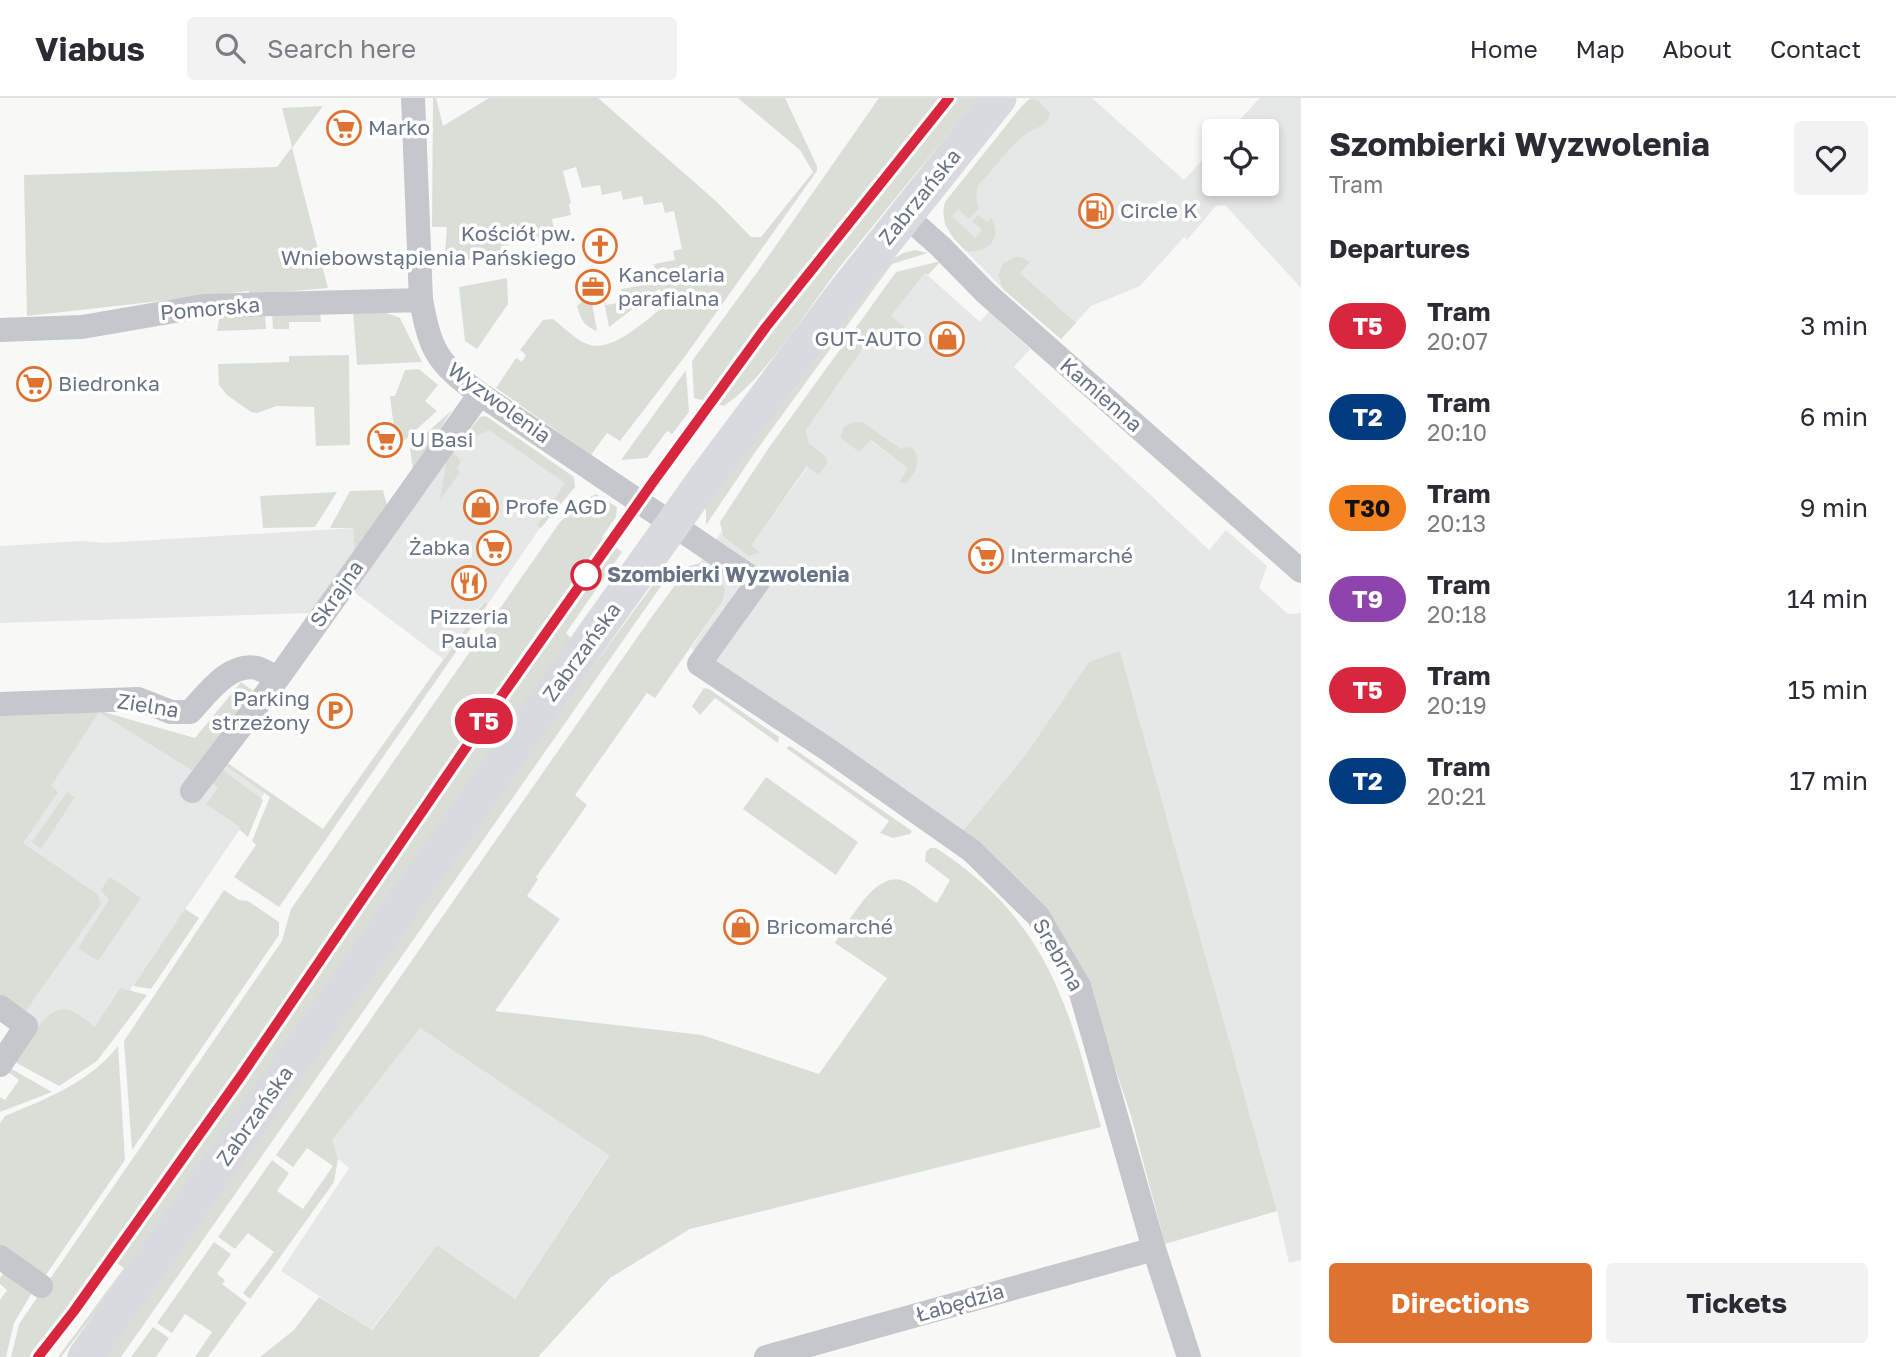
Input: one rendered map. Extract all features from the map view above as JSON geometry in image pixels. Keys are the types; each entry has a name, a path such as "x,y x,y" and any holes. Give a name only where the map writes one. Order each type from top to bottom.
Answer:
{"main road":[{"name":"Zabrzańska","path":"85,1357 503,761 793,359 999,98"}],"street":[{"name":"Wyzwolenia","path":"413,98 421,300 427,330 436,354 452,372 480,394 758,582 699,664"},
{"name":"Kamienna","path":"905,215 986,293 1301,571"},
{"name":"Pomorska","path":"0,330 82,327 204,306 421,300"},
{"name":"Skrajna","path":"192,792 278,678 480,394"},
{"name":"Srebrna","path":"699,664 830,751 972,851 1038,916 1079,986 1154,1249 1189,1357"},
{"name":"Zielna","path":"0,704 138,699 172,712 190,712 225,676 242,667 258,668 278,678"},
{"path":"0,1007 26,1026 0,1065"},
{"name":"Łabędzia","path":"766,1357 1154,1249"},
{"path":"0,1257 41,1286"}],"shaded area":[{"path":"433,98 436,98 443,126 489,98 598,98 717,202 751,237 761,237 813,172 800,150 738,98 785,98 817,171 686,355 620,441 607,433 591,455 496,388 516,358 522,362 526,355 520,350 543,320 553,319 580,340 600,346 633,331 671,300 659,289 609,327 603,296 591,298 597,331 584,322 577,306 586,298 603,295 606,305 623,302 621,289 639,286 638,278 656,274 654,264 675,260 673,251 682,249 674,211 665,213 662,202 644,205 642,196 623,200 621,191 602,195 600,185 582,188 576,167 563,171 571,203 571,215 552,219 555,235 501,246 501,253 456,262 445,254 447,227 432,227"},
{"path":"879,98 977,98 843,263 756,377 724,406 694,398 692,361"},
{"path":"1030,98 1092,98 1184,180 1202,160 1202,196 1279,196 1279,119 1240,119 1260,98 1301,98 1301,288 1225,205 1216,206 1187,240 1184,237 1140,286 1091,306 1061,339 1003,289 954,239 945,225 945,202"},
{"path":"1033,99 1050,113 1046,121 1020,139 980,183 976,195 979,208 969,219 958,209 952,216 975,238 982,230 972,221 978,215 987,222 991,218 995,225 994,238 987,247 974,252 966,251 945,223 945,202 1021,107"},
{"path":"323,106 292,148 328,288 249,295 249,291 27,316 24,175 277,167 292,147 282,108"},
{"path":"915,250 928,253 892,264 756,451 706,525 706,507 714,492 889,261"},
{"path":"1014,257 1030,262 1020,273 1076,323 1061,339 1003,289 998,275 1003,264"},
{"path":"941,261 928,275 925,273 891,316 905,327 886,350 870,338 806,430 809,443 826,457 827,464 818,475 807,466 752,545 760,552 749,556 723,536 720,522 768,449 896,272"},
{"path":"925,273 980,322 989,311 1030,349 1014,367 1209,550 1226,530 1267,566 1259,588 1288,614 1301,613 1301,1260 1289,1263 1277,1211 1120,651 1027,753 962,832 691,648 722,602 718,576 700,563 722,531 723,536 760,551 752,545 808,466 818,475 826,457 809,443 806,430 871,337 886,350 905,327 891,316","holes":["863,422 901,449 918,466 899,482 909,468 870,440 859,452"]},
{"path":"507,278 508,304 477,349 465,341 459,287"},
{"path":"320,312 321,322 289,322 289,329 273,329 272,313"},
{"path":"353,312 384,312 400,318 422,362 357,365"},
{"path":"265,314 266,329 217,331 219,320 224,316"},
{"path":"349,355 350,445 316,446 314,407 277,406 257,413 251,412 227,395 219,385 218,364 289,362 289,356"},
{"path":"419,369 438,385 425,401 437,411 399,445 392,447 391,438 395,437 390,396 395,396 405,370"},
{"path":"686,370 689,412 672,434 667,431 647,458 621,460"},
{"path":"452,410 413,471 410,448"},
{"path":"486,416 574,477 575,487 541,528 537,525 565,483 489,430 477,436 469,432 480,417"},
{"path":"480,417 572,481 488,604 483,602 443,659 350,589"},
{"path":"853,422 863,422 901,449 914,449 917,463 906,484 899,482 908,468 871,440 859,452 841,438 844,427"},
{"path":"453,452 461,461 457,469 460,472 440,500 446,462"},
{"path":"383,490 388,509 354,554 353,528 330,528 350,491"},
{"path":"337,492 315,527 263,528 260,496"},
{"path":"596,494 617,507 616,517 602,537 622,552 566,633 573,640 104,1301 61,1357 58,1357 124,1268 107,1256 66,1314 31,1357 11,1357 19,1324 282,941 291,909 560,522 582,501"},
{"path":"353,528 354,554 311,613 0,623 0,546 82,541 104,543"},
{"path":"700,563 718,576 725,589 722,602 655,698 647,693 575,795 587,805 536,877 538,879 527,896 560,919 495,1011 702,1035 819,1074 887,978 835,943 873,890 893,879 904,881 937,903 950,880 925,861 926,852 930,848 936,848 967,870 995,895 1018,920 1036,947 1064,1004 1101,1127 690,1229 610,1278 538,1357 260,1357 294,1330 319,1297 372,1330 437,1245 515,1299 609,1155 420,1028 332,1140 338,1159 334,1182 250,1299 243,1293 274,1252 248,1233 235,1249 218,1237 272,1160 289,1173 277,1191 303,1209 333,1166 307,1148 293,1167 276,1155 648,622 689,566"},
{"path":"658,578 664,582 121,1357 99,1357 569,699"},
{"path":"484,602 488,604 460,644 456,641"},
{"path":"453,646 458,649 279,907 234,877 256,845 252,841 270,797 225,765 226,762 323,829"},
{"path":"1120,651 1277,1211 1165,1244 1131,1116 1087,982 962,832 1027,753 1089,662"},
{"path":"241,682 256,693 198,774 99,712 51,786 58,792 23,843 97,894 101,904 23,1015 0,999 0,715 100,711 195,738"},
{"path":"704,688 779,737 778,743 715,698 700,715 692,706"},
{"path":"99,711 226,762 266,791 130,990 136,993 87,1059 0,999 0,729"},
{"path":"790,746 912,831 910,834 893,838 880,833 889,821 786,748"},
{"path":"222,769 263,800 248,837 240,827 206,804 218,788 212,783"},
{"path":"766,777 858,842 836,875 743,809"},
{"path":"67,792 75,797 41,849 32,842"},
{"path":"110,877 141,898 98,961 78,948 109,900 101,890"},
{"path":"224,890 239,900 248,901 279,922 279,935 132,1150 124,1041"},
{"path":"185,909 199,918 151,989 133,986"},
{"path":"120,988 147,995 97,1061 59,1086 13,1061 44,1020 58,1010 74,1012 95,1027"},
{"path":"420,1028 609,1154 515,1299 437,1245 371,1330 281,1271 349,1168 338,1159 331,1140"},
{"path":"118,1046 125,1160 41,1282 0,1251 0,1123 5,1116 51,1096 81,1079 107,1059"},
{"path":"10,1068 52,1092 0,1112 0,1097 5,1100 19,1080 7,1071"},
{"path":"214,1242 231,1254 217,1274 225,1280 222,1284 247,1303 208,1357 195,1357 212,1332 185,1314 172,1333 157,1323"},
{"path":"5,1271 33,1291 14,1323 6,1357 0,1357 0,1300 7,1290 0,1284 0,1278"},
{"path":"153,1327 169,1338 156,1357 131,1357"}],"tram line":[{"path":"38,1357 168,1179 491,711 681,443 766,327 949,98"},
{"name":"T5","path":"38,1357 74,1311 241,1076 491,711 653,482 766,327 949,98"}],"place":[{"name":"Marko","path":"344,128"},
{"name":"Circle K","path":"1096,211"},
{"name":"Kościół pw. Wniebowstąpienia Pańskiego","path":"600,246"},
{"name":"Kancelaria parafialna","path":"593,287"},
{"name":"GUT-AUTO","path":"947,339"},
{"name":"Biedronka","path":"34,384"},
{"name":"U Basi","path":"385,440"},
{"name":"Profe AGD","path":"481,507"},
{"name":"Żabka","path":"494,548"},
{"name":"Intermarché","path":"986,556"},
{"name":"Szombierki Wyzwolenia","path":"586,575"},
{"name":"Pizzeria Paula","path":"469,583"},
{"name":"Parking strzeżony","path":"335,711"},
{"name":"Bricomarché","path":"741,927"}]}
